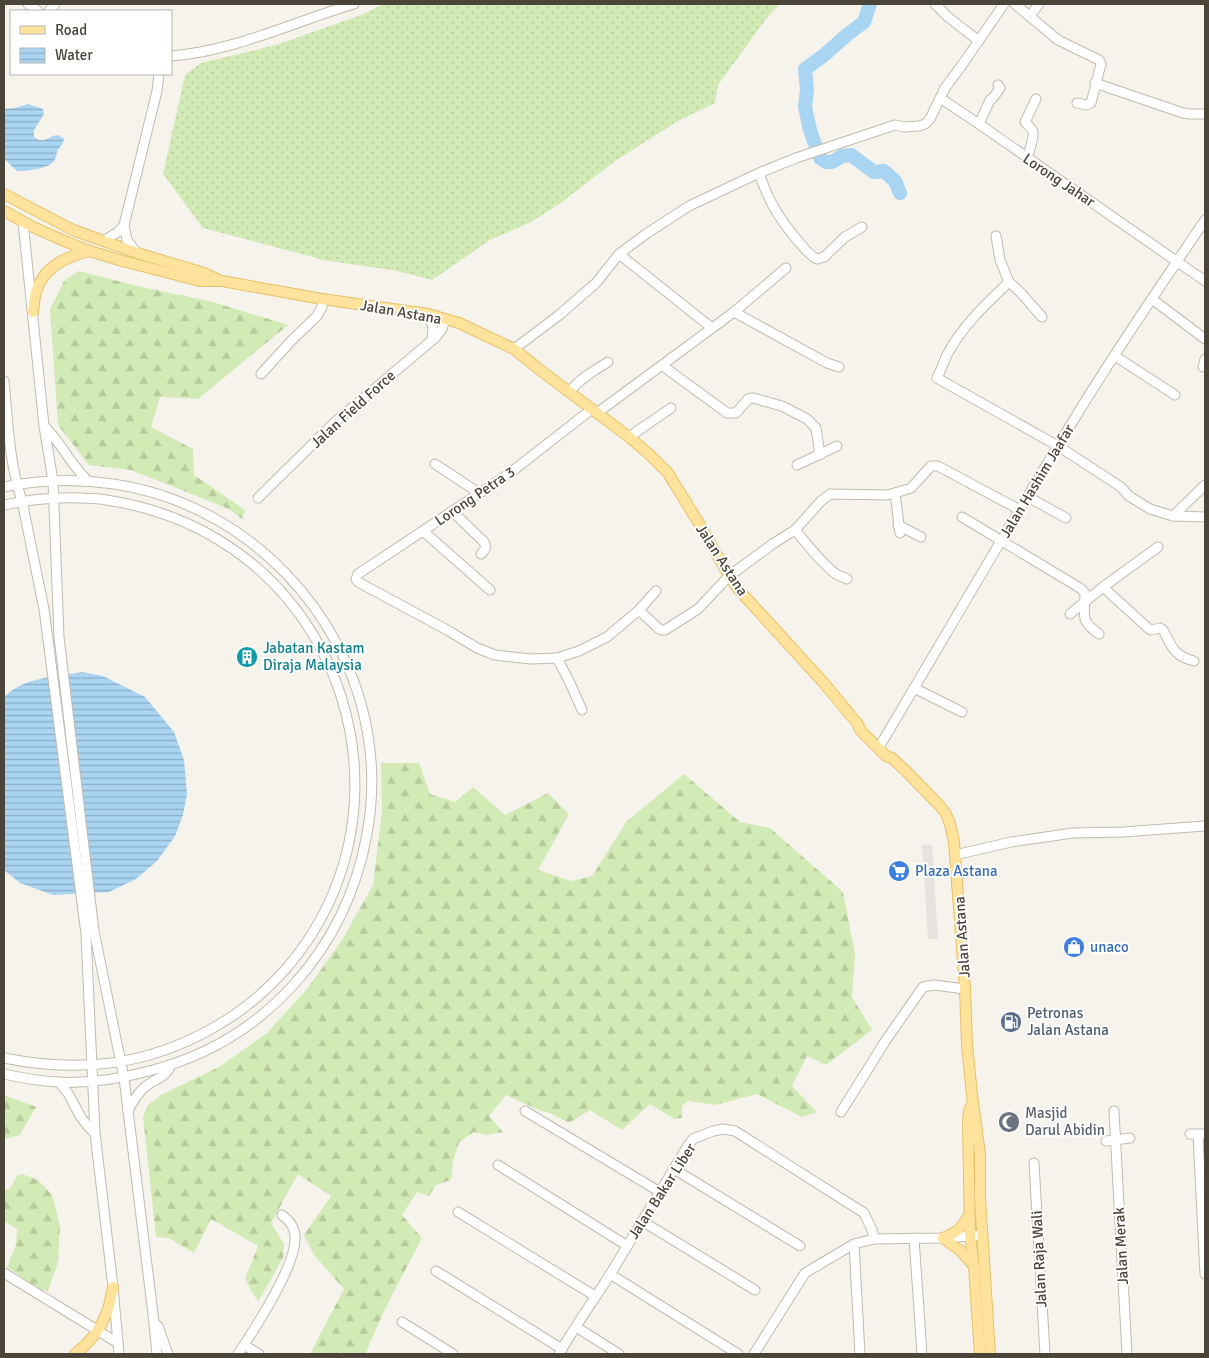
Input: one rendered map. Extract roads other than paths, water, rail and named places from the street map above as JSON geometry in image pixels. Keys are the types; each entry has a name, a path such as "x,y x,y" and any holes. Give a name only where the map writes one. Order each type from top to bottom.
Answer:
{"main road":[{"name":"Jalan Astana","path":"4,194 73,230 137,253 204,273 222,281"},
{"path":"4,198 12,202 19,209 23,222"},
{"name":"Jalan Astana","path":"4,211 23,222 90,251 200,281 222,281 322,299 428,314 478,332 514,349 629,437 668,473 703,530 728,576 857,723 865,728 886,756 892,758 946,814 950,824 954,842 965,989 967,1044 980,1154 980,1199 990,1354"},
{"path":"33,312 39,284 52,266 66,258 90,251"},
{"name":"Jalan Astana","path":"973,1103 969,1111 968,1122 969,1214 980,1354"},
{"path":"942,1238 955,1233 964,1224 969,1214"},
{"path":"942,1238 962,1251 974,1266"},
{"path":"75,1354 86,1346 97,1331 106,1314 113,1287"}],"street":[{"path":"172,56 200,52 246,41 354,4"},
{"path":"935,4 948,17 979,41"},
{"path":"514,349 558,316 596,283 619,254 689,206 759,173 828,147 895,125 919,126 925,124 930,119 945,88 1004,4"},
{"path":"1015,4 1058,40 1098,60 1101,64 1091,104 1077,103"},
{"path":"1030,16 1039,4"},
{"path":"137,253 127,240 124,225 157,91 159,75"},
{"path":"1096,83 1183,113 1205,114"},
{"path":"979,124 990,100 1000,88 998,85"},
{"name":"Lorong Jahar","path":"940,98 1205,281"},
{"path":"1027,158 1033,135 1032,130 1025,122 1036,99"},
{"path":"759,173 766,194 781,221 810,255 817,260 824,257 845,237 862,227"},
{"name":"Jalan Hashim Jaafar","path":"879,745 1078,412 1205,220"},
{"path":"23,222 44,426 53,481 59,637 90,932 95,1133 119,1354"},
{"path":"103,241 118,232 124,225"},
{"path":"996,236 1000,260 1009,282 1042,317"},
{"path":"619,254 712,328"},
{"name":"Lorong Petra 3","path":"557,658 530,659 495,655 476,648 449,631 358,582 356,579 358,574 510,472 594,411 663,366 734,312 786,268"},
{"path":"1009,282 986,304 958,338 948,353 937,378 1058,446 1150,509 1173,516 1205,517"},
{"path":"260,374 317,316 322,307 322,299"},
{"path":"1152,299 1205,339"},
{"path":"734,312 827,363 839,367"},
{"path":"428,314 433,327 432,340"},
{"name":"Jalan Field Force","path":"258,498 335,422 432,340 442,329 445,319"},
{"path":"1115,356 1176,395"},
{"path":"569,392 588,374 608,362"},
{"path":"663,366 727,413 736,413 748,400 753,398 782,406 796,413 816,428 820,455"},
{"path":"4,380 16,485 22,501 44,609 90,932 124,1078 157,1354"},
{"path":"629,437 671,408"},
{"path":"44,426 54,436 77,470 88,481"},
{"path":"798,465 837,446"},
{"path":"435,464 479,493"},
{"path":"639,610 658,628 665,630 698,609 728,576 795,530 821,501 830,494 887,495 896,493 911,488 931,466 938,466 1020,510"},
{"path":"4,488 53,481 88,481 119,484 179,501 208,514 234,530 269,556 300,588 326,623 346,662 364,712 372,782 370,819 363,857 351,893 335,928 314,960 290,989 257,1019 230,1038 201,1054 170,1066 124,1078 93,1082 59,1082 27,1079 4,1074"},
{"path":"1173,516 1205,485"},
{"path":"896,493 899,529 921,537"},
{"path":"4,505 53,497 104,499 154,510 202,530 244,557 263,573 296,609 323,651 334,674 348,717 354,758 355,799 347,854 328,906 299,954 281,975 230,1019 195,1038 158,1053 120,1062 92,1066 60,1066 4,1058"},
{"path":"1028,497 1066,518"},
{"path":"452,511 484,542 486,549 482,554"},
{"path":"962,517 1080,588 1085,593 1084,617 1089,627 1099,634"},
{"path":"795,530 829,568 847,579"},
{"path":"423,531 490,590"},
{"path":"1070,614 1158,547"},
{"path":"1103,587 1148,628 1151,630 1160,628 1163,630 1176,653 1183,659 1194,662"},
{"path":"582,710 557,658 579,651 607,637 639,610 656,591"},
{"path":"914,688 962,712"},
{"path":"955,855 1011,842 1072,833 1123,832 1205,826"},
{"path":"841,1112 886,1040 923,987 934,985 965,989"},
{"path":"128,1111 136,1097 145,1087 163,1076 170,1066"},
{"path":"59,1082 68,1093 81,1119 95,1133"},
{"path":"525,1111 660,1192"},
{"name":"Jalan Merak","path":"1114,1111 1127,1354"},
{"name":"Jalan Bakar Liber","path":"560,1352 693,1139 713,1131 724,1129 735,1131 864,1213 874,1239"},
{"path":"1198,1134 1205,1274"},
{"path":"1106,1140 1130,1138"},
{"name":"Jalan Raja Wali","path":"1034,1163 1045,1354"},
{"path":"498,1165 626,1245"},
{"path":"674,1169 800,1246"},
{"path":"458,1212 594,1296"},
{"path":"238,1354 281,1283 293,1255 294,1228 290,1221 282,1215"},
{"path":"642,1221 755,1290"},
{"path":"754,1354 805,1273 854,1244 874,1239 983,1235"},
{"path":"914,1238 922,1354"},
{"path":"854,1244 860,1354"},
{"path":"436,1271 560,1352"},
{"path":"4,1273 118,1343"},
{"path":"610,1274 738,1354"},
{"path":"153,1314 168,1354"},
{"path":"402,1322 453,1354"},
{"path":"576,1327 619,1354"},
{"path":"244,1345 259,1354"}],"water":[{"path":"28,104 43,109 44,114 34,130 34,137 44,140 58,135 64,139 58,149 55,160 51,164 37,169 17,171 4,159 4,109"},
{"path":"82,672 103,676 145,697 174,732 184,760 187,794 183,815 175,836 157,861 136,879 109,892 53,895 20,883 4,870 4,697 12,690 30,682"}],"waterway":[{"path":"870,4 864,22 805,69 807,90 805,107 810,130 820,158 826,162 832,162 842,156 851,155 874,172 884,171 895,181 900,193"}],"place":[{"name":"Jabatan Kastam Diraja Malaysia","path":"247,657"},
{"name":"Plaza Astana","path":"899,871"},
{"name":"unaco","path":"1074,947"},
{"name":"Petronas Jalan Astana","path":"1011,1022"},
{"name":"Masjid Darul Abidin","path":"1009,1122"}]}
